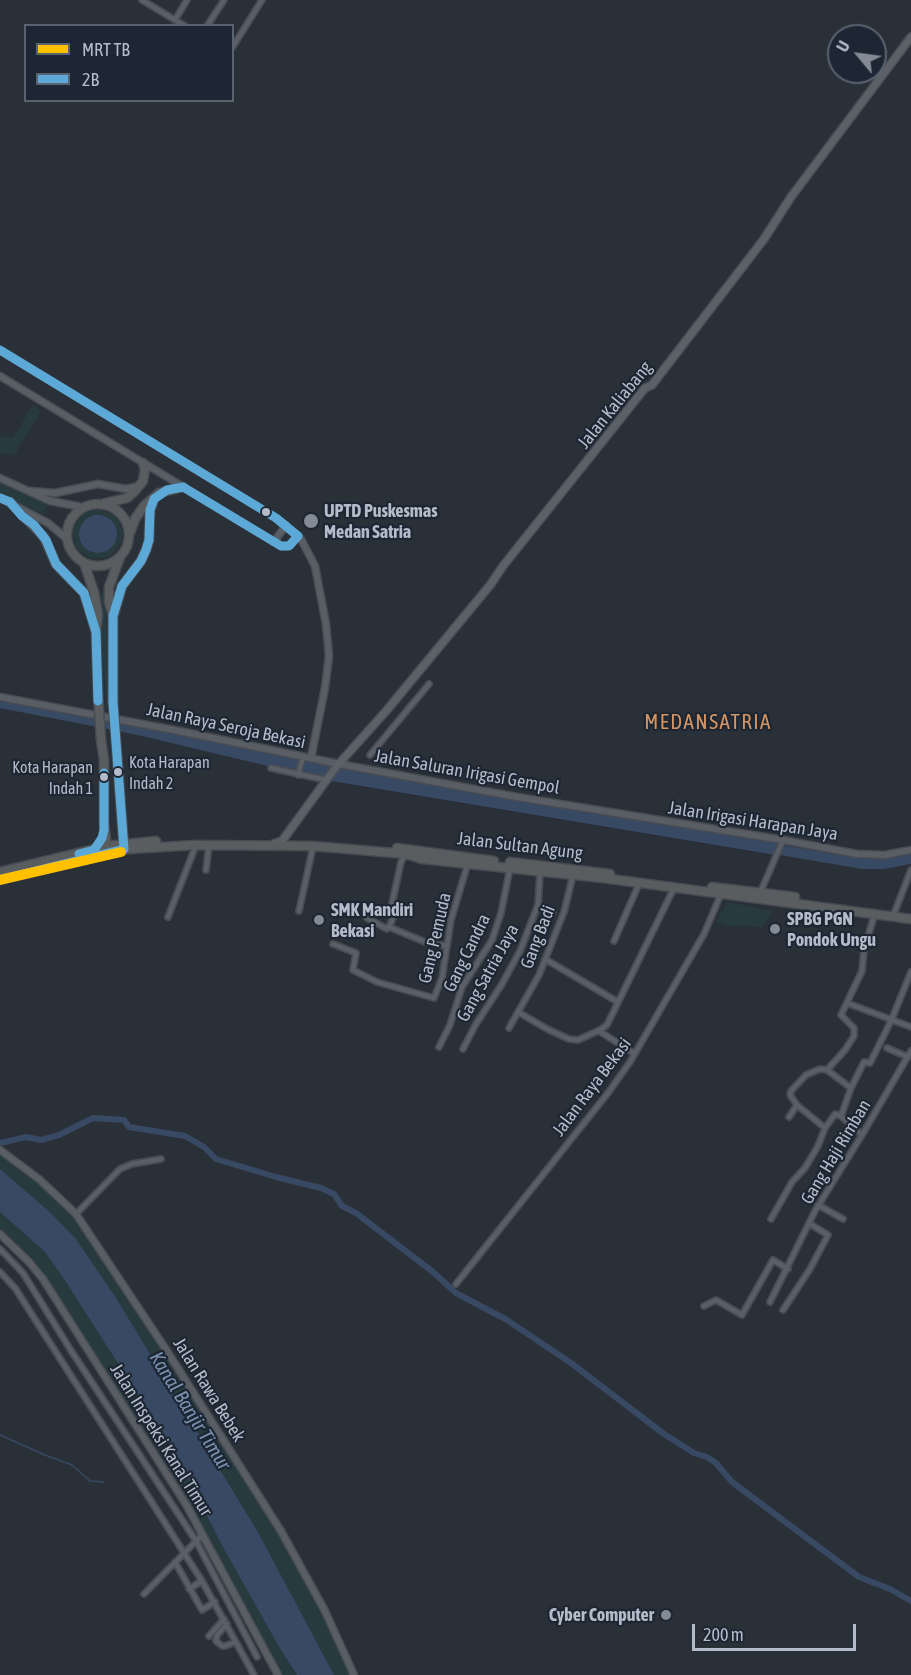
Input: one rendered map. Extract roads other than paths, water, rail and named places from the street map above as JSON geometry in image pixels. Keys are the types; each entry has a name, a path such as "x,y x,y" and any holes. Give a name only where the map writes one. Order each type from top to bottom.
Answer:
{"highway":[{"path":"122,554 115,561 105,565 94,566 84,563 72,553 67,539 70,521 82,507 127,498 142,483 145,470 143,463"},
{"path":"124,847 113,702 113,616 109,602 109,587 135,519 144,506 167,490 183,487"},
{"path":"113,616 122,586 141,561 146,550 149,540 150,510 154,499"},
{"path":"10,502 44,537 56,564 84,593 96,632"},
{"path":"102,504 112,507 125,519 129,538"},
{"path":"84,563 94,592 98,615 96,632 98,695 104,760 104,830 107,849"},
{"path":"122,827 130,838 139,842"},
{"path":"94,850 99,845 104,830"},
{"name":"Jalan Sultan Agung","path":"124,847 139,842 189,840 361,844 540,873 573,873 639,884 722,891"},
{"name":"Jalan Sultan Agung","path":"0,872 94,850 124,847 313,846 406,854 422,859 439,856"},
{"name":"Jalan Sultan Agung","path":"0,880 107,849"},
{"name":"Jalan Sultan Agung","path":"463,860 759,895 875,911 911,919"},
{"name":"Jalan Sultan Agung","path":"875,911 911,913"}],"main road":[{"name":"Jalan Kaliabang","path":"282,841 326,780 491,584 645,388 652,385 764,239 791,197 911,37"},
{"path":"272,845 282,841"}],"street":[{"path":"175,20 187,0"},
{"path":"208,24 224,0"},
{"path":"234,45 262,0"},
{"path":"146,1 182,24"},
{"path":"0,350 286,525 298,536 315,566 326,624 329,656 323,698 306,758 298,774"},
{"path":"0,376 274,542 287,547 292,545 298,536"},
{"path":"0,478 50,501 82,507"},
{"path":"30,491 55,493 98,484 131,489 142,483"},
{"path":"0,498 48,523 67,539"},
{"path":"274,542 286,525"},
{"path":"370,755 429,684"},
{"path":"399,696 411,705"},
{"name":"Jalan Raya Seroja Bekasi","path":"0,697 179,730 338,766"},
{"name":"Jalan Saluran Irigasi Gempol","path":"338,766 589,808"},
{"path":"271,768 326,780"},
{"name":"Jalan Irigasi Harapan Jaya","path":"589,808 704,829 871,855 892,855 911,850"},
{"path":"759,895 783,840"},
{"path":"168,917 196,845"},
{"path":"206,870 209,845"},
{"path":"298,911 313,846"},
{"path":"389,927 393,918 390,913 401,862 406,854"},
{"name":"Gang Pemuda","path":"333,944 356,953 352,969 377,982 432,999 437,994 442,978 463,860"},
{"name":"Gang Candra","path":"439,1047 450,1025 459,993 492,940 501,913 510,868"},
{"path":"896,911 911,870"},
{"name":"Gang Satria Jaya","path":"463,1049 520,951 537,907 540,873"},
{"name":"Gang Badi","path":"509,1028 535,983 545,959 564,912 573,873"},
{"path":"614,941 639,884"},
{"path":"518,1012 569,1039 578,1040 607,1025 674,888"},
{"name":"Jalan Raya Bekasi","path":"456,1284 608,1093 635,1054 704,934 722,891"},
{"path":"537,907 553,912"},
{"path":"827,1070 855,1036 854,1028 841,1016 862,971 866,944 875,911"},
{"path":"367,918 387,929 389,927 424,942 446,946"},
{"path":"545,959 618,1002"},
{"path":"841,1116 864,1062 870,1063 891,1021 911,972"},
{"path":"847,1003 911,1028"},
{"path":"599,1031 635,1054"},
{"path":"887,1048 908,1057"},
{"name":"Gang Haji Rimban","path":"770,1302 818,1205 911,1051"},
{"path":"825,1128 797,1105 790,1095 791,1091 809,1072 820,1069 827,1070 851,1088"},
{"path":"789,1117 797,1105"},
{"path":"771,1219 792,1182 807,1165 819,1146 825,1128 835,1114 841,1116 862,1135"},
{"name":"Jalan Rawa Bebek","path":"2,1151 39,1179 76,1214 165,1348 281,1531 325,1611 354,1675"},
{"path":"76,1214 120,1169 132,1164 161,1159"},
{"path":"818,1205 843,1219"},
{"path":"783,1310 810,1269 828,1235 810,1224"},
{"name":"Jalan Inspeksi Kanal Timur","path":"0,1234 43,1279 187,1506 278,1675"},
{"path":"0,1250 23,1273 196,1541 257,1657"},
{"path":"704,1306 716,1300 742,1315 773,1260 788,1269"},
{"path":"0,1272 15,1288 202,1581 254,1675"},
{"path":"144,1594 202,1535"},
{"path":"175,1562 202,1611 215,1602"},
{"path":"189,1589 202,1581"},
{"path":"209,1636 226,1622"},
{"path":"226,1622 217,1635 216,1641 225,1646 236,1642"}],"water":[{"path":"98,515 112,520 117,534 112,548 98,553 84,548 79,534 84,520"},
{"path":"0,696 339,764 783,840 776,855 326,780 138,735 0,708"},
{"path":"0,1169 52,1214 76,1239 116,1298 259,1534 334,1675 297,1675 223,1547 169,1443 64,1279 45,1252 0,1212"}],"waterway":[{"path":"769,848 863,864 883,864 911,859"},
{"path":"0,1143 26,1137 41,1140 59,1135 93,1118 124,1120 129,1127 185,1136 204,1147 216,1159 321,1188 334,1194 342,1206 356,1213 433,1272 456,1293 507,1320 571,1363 664,1434 694,1453 716,1463 732,1482 859,1577 890,1589 911,1601"},
{"path":"0,1435 72,1465 90,1481 104,1482"}],"metro line":[{"name":"TB","path":"0,880 121,852"}],"place":[{"name":"UPTD Puskesmas Medan Satria","path":"311,521"},
{"name":"Kota Harapan Indah 2","path":"118,772"},
{"name":"Kota Harapan Indah 1","path":"104,777"},
{"name":"SMK Mandiri Bekasi","path":"319,920"},
{"name":"SPBG PGN Pondok Ungu","path":"775,929"},
{"name":"Cyber Computer","path":"666,1615"}],"district":[{"name":"MEDANSATRIA","path":"708,722"}],"water label":[{"name":"Kanal Banjir Timur","path":"190,1411"}]}
